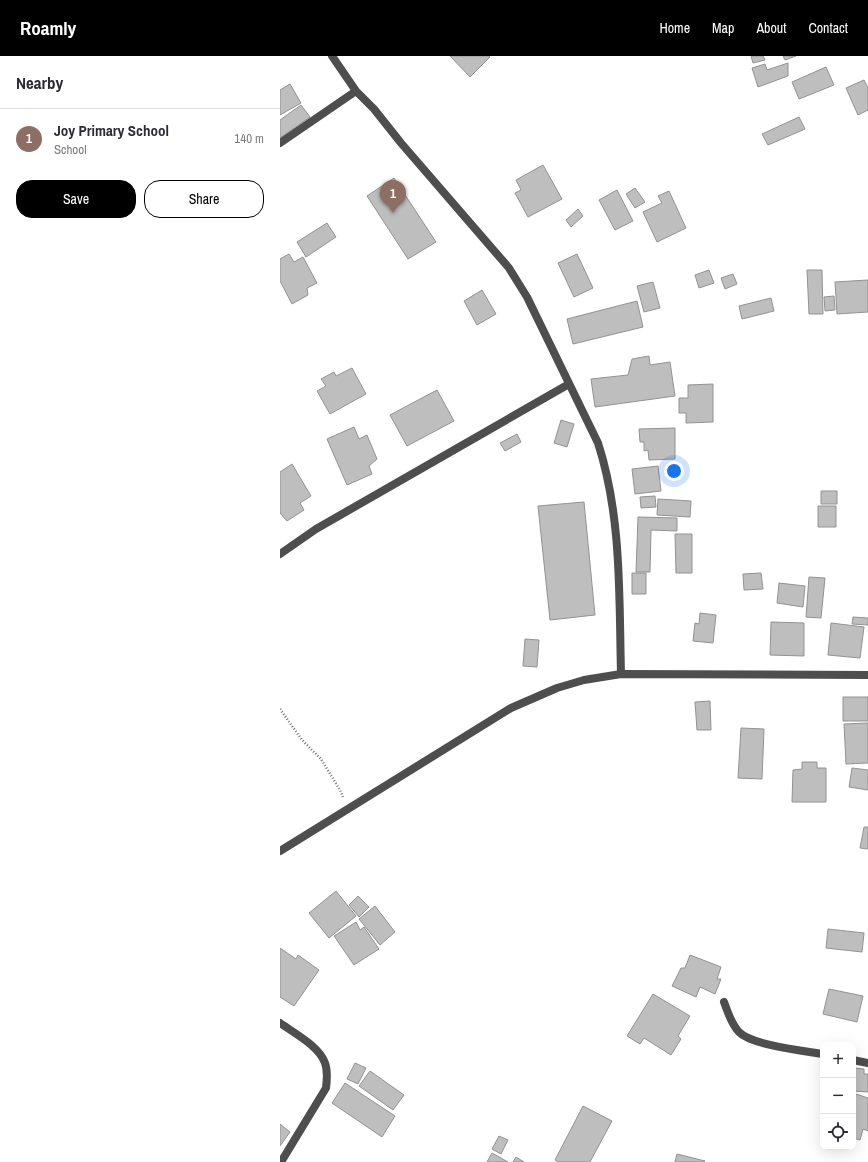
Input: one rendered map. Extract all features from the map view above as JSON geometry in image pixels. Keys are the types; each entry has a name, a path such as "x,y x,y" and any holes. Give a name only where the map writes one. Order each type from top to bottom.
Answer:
{"street":[{"path":"332,56 356,92 374,109 401,143 509,268 527,297 598,443 605,466 612,502 619,591 621,674"},
{"path":"280,143 356,92"},
{"path":"280,554 316,529 569,384"},
{"path":"280,851 511,708 557,688 584,680 621,674 868,674"},
{"path":"724,1002 734,1026 740,1034 766,1044 820,1053"},
{"path":"280,1023 317,1049 325,1062 327,1075 326,1088 281,1162"},
{"path":"856,1061 868,1063"}],"path":[{"path":"280,710 302,740 321,759 340,790 348,809"}],"building":[{"path":"450,56 489,56 490,57 470,77"},
{"path":"751,56 763,56 765,60 753,63"},
{"path":"783,56 796,56 785,60"},
{"path":"788,63 788,76 758,87 752,68 765,64 767,70"},
{"path":"826,67 834,85 799,99 792,82"},
{"path":"864,80 868,88 868,110 858,115 846,88"},
{"path":"290,84 301,103 280,115 280,90"},
{"path":"301,105 310,117 280,138 280,120"},
{"path":"799,117 805,129 768,145 762,134"},
{"path":"543,165 562,199 528,217 515,193 521,190 516,180"},
{"path":"394,178 436,242 408,259 367,196"},
{"path":"635,188 645,202 635,208 626,194"},
{"path":"617,190 633,221 615,230 599,200"},
{"path":"669,191 686,228 657,242 643,212 662,203 658,196"},
{"path":"578,209 583,216 571,227 566,220"},
{"path":"327,223 336,237 306,257 297,242"},
{"path":"289,254 294,262 303,257 317,283 307,288 308,295 292,304 280,281 280,259"},
{"path":"577,254 593,288 574,297 558,263"},
{"path":"709,270 714,283 699,288 695,275"},
{"path":"807,270 822,270 823,314 809,314"},
{"path":"733,274 737,284 725,289 721,278"},
{"path":"868,280 868,312 837,314 835,282"},
{"path":"653,282 660,308 644,312 637,286"},
{"path":"482,290 496,314 477,325 464,301"},
{"path":"834,296 835,310 825,311 824,297"},
{"path":"771,298 774,311 742,319 739,306"},
{"path":"637,301 643,327 573,344 567,319"},
{"path":"649,356 650,365 670,362 675,396 595,407 591,379 628,375 632,359"},
{"path":"352,368 366,394 330,414 317,391 326,386 321,379 334,372 336,376"},
{"path":"713,384 713,422 686,423 686,413 679,413 679,398 688,398 688,385"},
{"path":"437,390 454,421 407,446 390,415"},
{"path":"561,420 574,424 567,447 554,443"},
{"path":"354,427 359,439 367,435 377,459 369,466 372,474 347,485 327,439"},
{"path":"675,428 675,459 649,460 648,450 644,451 644,442 640,442 639,429"},
{"path":"517,434 521,442 505,451 500,443"},
{"path":"292,464 311,496 300,503 304,510 287,521 280,513 280,472"},
{"path":"658,466 661,491 635,494 632,469"},
{"path":"821,491 837,491 837,504 821,504"},
{"path":"655,496 656,507 641,508 640,497"},
{"path":"658,499 691,501 690,517 657,515"},
{"path":"584,502 595,615 550,620 538,506"},
{"path":"818,506 836,506 836,527 818,527"},
{"path":"638,517 677,518 677,531 651,530 650,572 636,572"},
{"path":"675,534 692,534 692,573 676,573"},
{"path":"632,573 646,573 646,594 632,594"},
{"path":"761,573 763,589 744,590 743,574"},
{"path":"809,577 825,578 821,618 806,617"},
{"path":"779,583 805,586 803,607 777,603"},
{"path":"700,613 716,615 713,643 693,641 695,623 699,624"},
{"path":"853,617 868,618 868,625 852,624"},
{"path":"771,622 804,623 804,656 770,655"},
{"path":"831,623 864,627 860,658 828,655"},
{"path":"525,639 539,640 537,667 523,666"},
{"path":"843,697 868,697 868,721 843,721"},
{"path":"710,701 711,730 697,730 695,702"},
{"path":"868,723 868,763 846,764 844,724"},
{"path":"741,728 764,729 762,779 738,778"},
{"path":"802,762 817,762 817,768 826,768 826,802 792,802 793,770 802,769"},
{"path":"852,768 868,770 868,790 849,787"},
{"path":"864,827 868,827 868,849 860,848"},
{"path":"336,891 356,916 329,938 309,913"},
{"path":"358,896 369,907 359,917 349,905"},
{"path":"375,906 395,932 380,945 359,919"},
{"path":"356,922 360,930 364,927 379,949 354,965 334,936"},
{"path":"828,929 864,933 862,952 826,948"},
{"path":"280,948 296,959 298,955 319,970 294,1006 280,997"},
{"path":"690,955 721,967 717,979 721,979 715,994 700,987 696,997 672,986 681,968 685,968"},
{"path":"829,989 863,996 857,1022 823,1014"},
{"path":"653,994 690,1016 678,1036 681,1039 671,1055 644,1038 640,1044 627,1036"},
{"path":"355,1063 366,1068 358,1084 347,1079"},
{"path":"856,1068 864,1069 864,1074 868,1074 868,1092 856,1091"},
{"path":"370,1071 404,1095 393,1110 359,1086"},
{"path":"345,1083 395,1116 382,1137 332,1103"},
{"path":"856,1094 868,1098 868,1131 863,1129 860,1140 856,1139"},
{"path":"583,1106 612,1121 590,1162 558,1162 555,1160"},
{"path":"280,1124 290,1132 280,1146"},
{"path":"499,1136 508,1140 501,1154 492,1149"},
{"path":"492,1153 508,1162 487,1162"},
{"path":"677,1154 705,1161 675,1162"},
{"path":"516,1157 524,1162 513,1162"}],"place":[{"name":"Joy Primary School","path":"393,213"}]}
